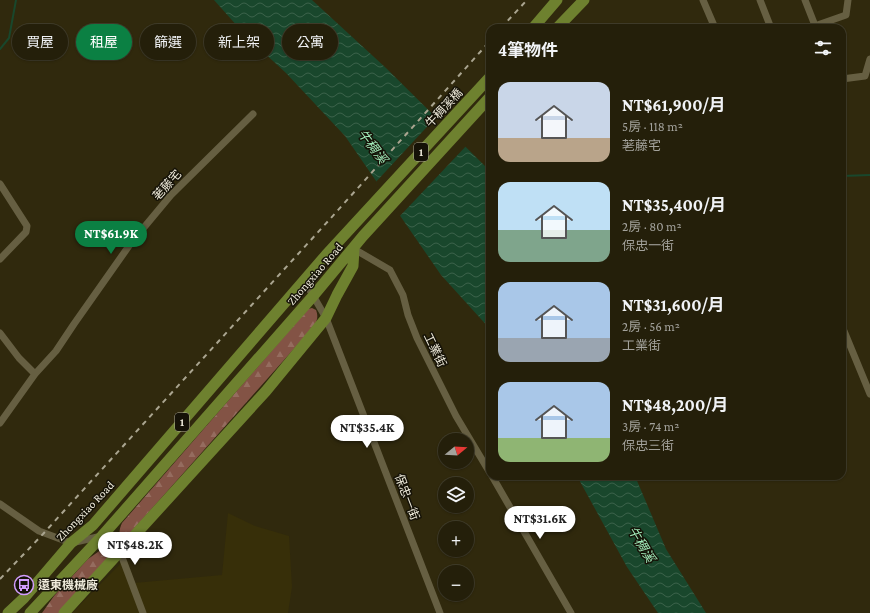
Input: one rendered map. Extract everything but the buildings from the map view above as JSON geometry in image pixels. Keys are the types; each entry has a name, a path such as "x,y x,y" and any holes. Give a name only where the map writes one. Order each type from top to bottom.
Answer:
{"main road":[{"path":"536,24 557,0"},
{"path":"561,24 584,0"},
{"name":"牛稠溪橋","path":"352,227 486,81"},
{"name":"1","path":"354,248 363,236 486,101"},
{"name":"Zhongxiao Road","path":"8,613 24,598 71,543 93,525 304,280 352,227"},
{"name":"Zhongxiao Road","path":"30,613 102,536 354,248"},
{"name":"Zhongxiao Road","path":"64,613 266,391 326,318 353,266 354,248"}],"street":[{"path":"703,0 713,24"},
{"path":"760,0 769,24"},
{"path":"805,0 812,24"},
{"path":"821,24 846,15 848,0"},
{"path":"846,78 865,76 870,59"},
{"name":"荖藤宅","path":"0,423 35,374 56,351 131,243 170,195 253,114"},
{"path":"0,184 27,226 26,232 0,259"},
{"name":"工業街","path":"354,248 390,270 403,295 408,315 417,338 456,416 486,465"},
{"name":"保忠一街","path":"304,280 326,318 440,613"},
{"path":"0,333 19,358 35,374"},
{"path":"846,336 870,394"},
{"path":"494,480 571,613"},
{"path":"0,504 39,531 71,543 102,536 120,552 143,613"}],"shaded area":[{"path":"228,513 255,526 289,536 292,587 288,613 72,613 125,559 134,583 222,575"}],"green space":[{"path":"312,308 316,310 317,320 312,328 123,541 120,537 120,528 122,523 308,309"},
{"path":"105,547 113,549 112,553 59,613 42,613 54,596 88,559"}],"water":[{"name":"牛稠溪","path":"214,0 312,0 386,68 486,167 486,325 441,275 345,136 272,60 274,60 274,24 235,24"},
{"name":"牛稠溪","path":"579,480 637,480 666,549 706,613 658,613 627,567"}],"pier":[{"path":"437,116 467,145 399,217 375,183"}],"waterway":[{"path":"0,49 9,38 16,0"},
{"path":"846,176 870,175"}],"railway":[{"path":"505,24 527,0"},
{"path":"0,579 43,534 330,219 486,45"}],"place":[{"name":"遠東機械廠","path":"24,585"}]}
